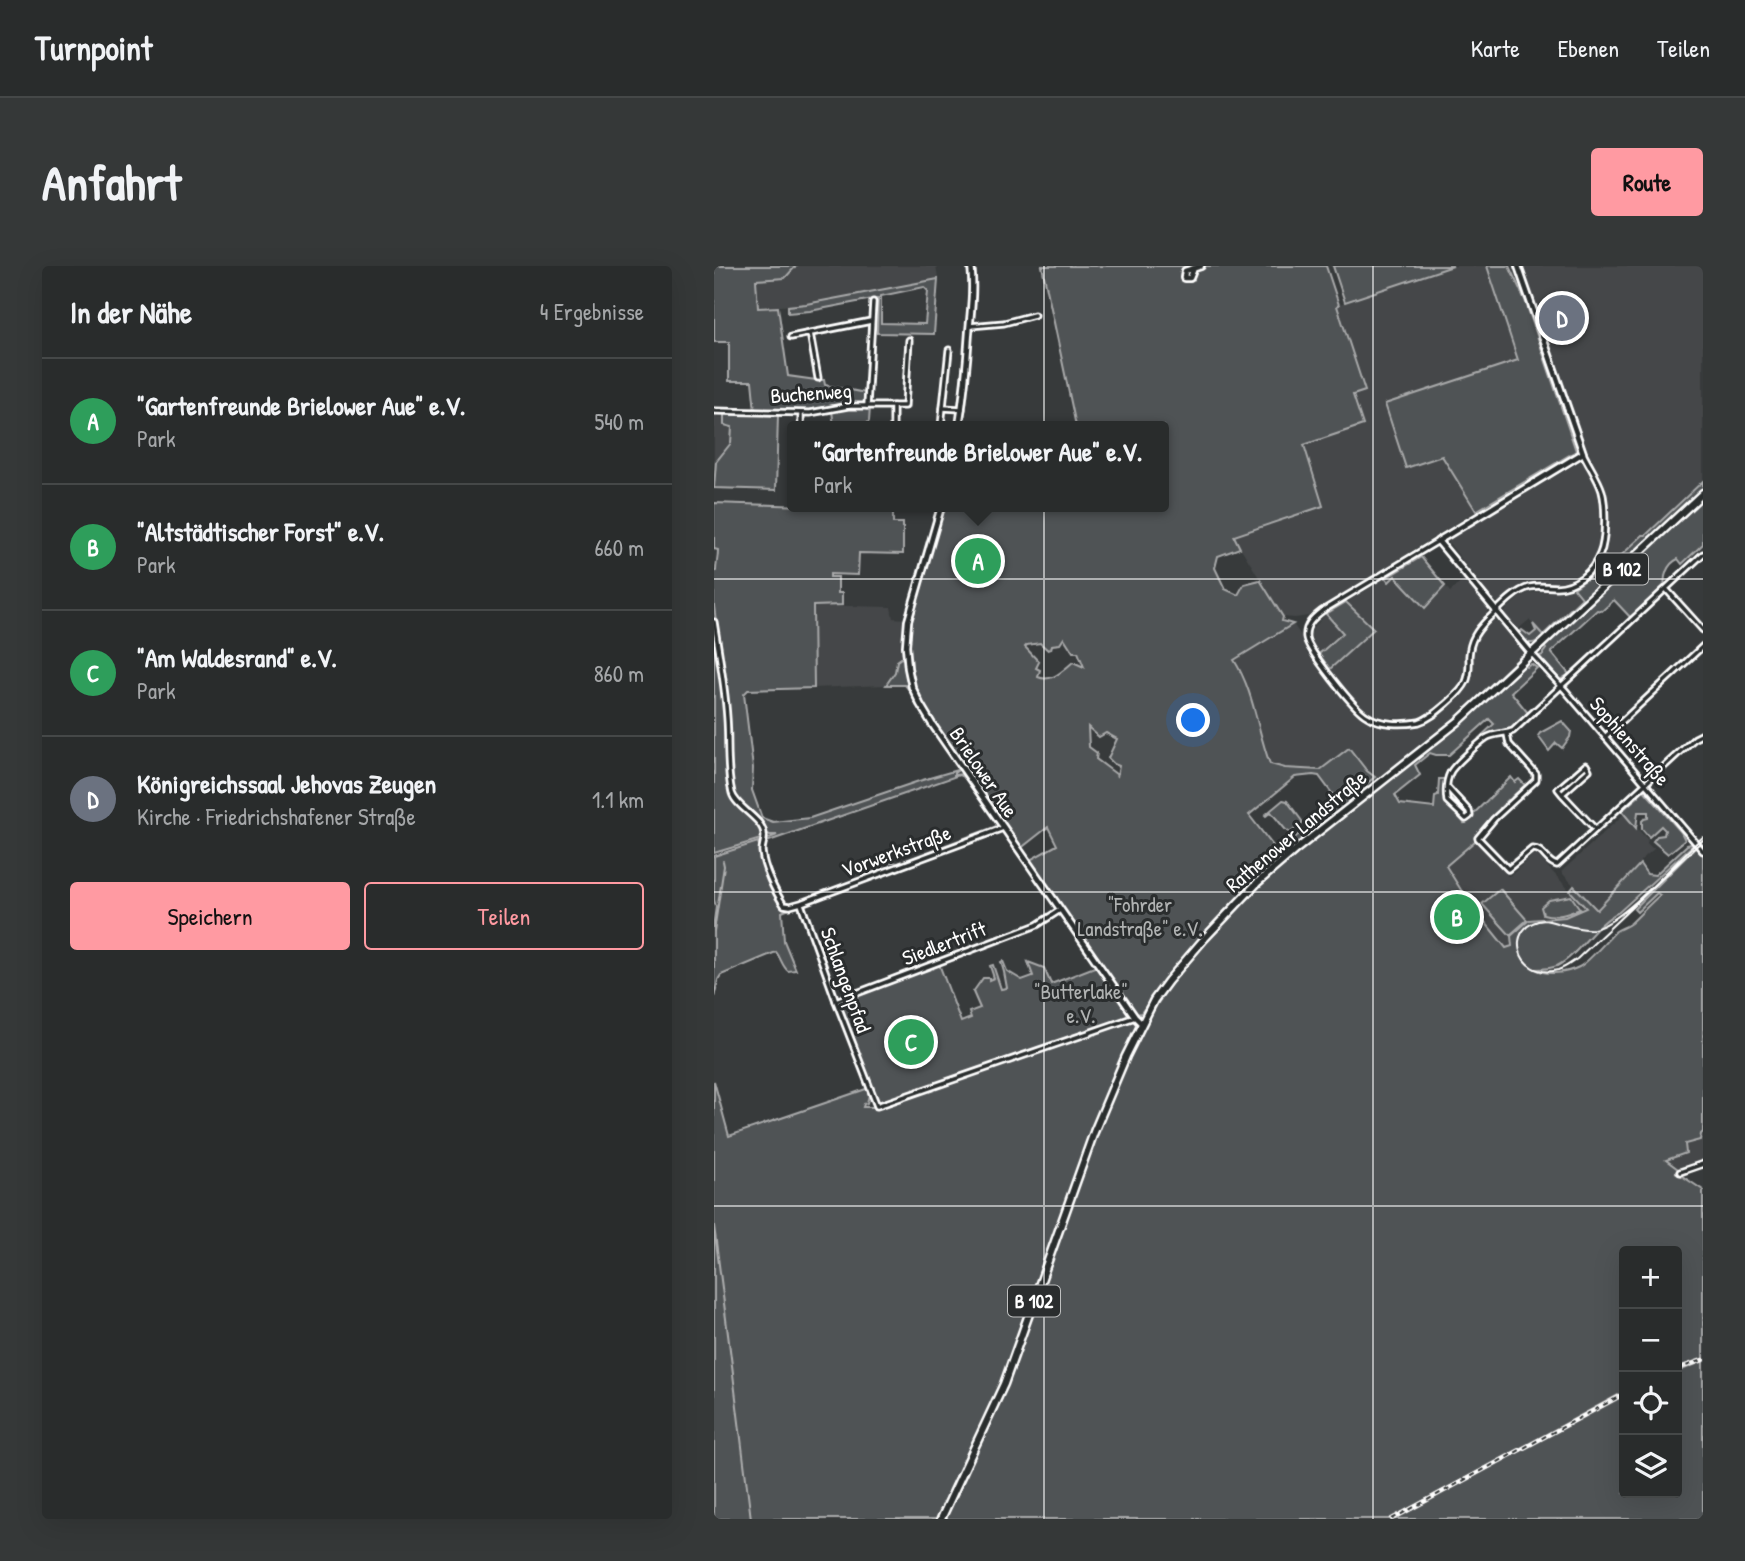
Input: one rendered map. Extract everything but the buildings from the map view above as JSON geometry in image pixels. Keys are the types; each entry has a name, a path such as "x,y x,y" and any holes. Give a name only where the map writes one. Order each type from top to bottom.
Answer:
{"main road":[{"name":"Rathenower Landstraße","path":"941,1519 1004,1384 1094,1132 1141,1023 1168,981 1258,882 1460,720 1703,492"}],"street":[{"path":"960,421 970,326 971,266"},
{"path":"1194,268 1201,266"},
{"path":"1518,266 1583,453 1602,491 1604,538 1599,557 1585,575 1572,584 1530,587 1519,592 1496,611 1473,637 1465,685 1430,718 1415,722 1381,722 1367,717 1353,704 1311,651 1306,637 1309,624 1322,611 1583,453"},
{"name":"Buchenweg","path":"867,406 873,302"},
{"path":"970,326 1004,323 1034,315"},
{"path":"791,337 872,320"},
{"path":"810,333 818,378"},
{"name":"Buchenweg","path":"714,411 801,413 819,412 841,406 905,406 909,340"},
{"path":"942,421 949,350"},
{"path":"893,406 893,421"},
{"path":"943,408 962,409"},
{"path":"801,413 801,421"},
{"name":"Brielower Aue","path":"941,512 908,621 906,653 909,678 916,696 926,716 1003,828 1141,1023"},
{"path":"1438,541 1531,653"},
{"path":"1447,787 1469,811 1468,819 1447,801 1447,787 1452,769 1487,737 1513,731 1703,554"},
{"path":"1665,589 1703,630"},
{"path":"714,622 727,717 727,748 734,797 764,833 763,859 782,902 790,906 801,904"},
{"path":"1605,737 1703,646"},
{"name":"Sophienstraße","path":"1531,653 1702,848"},
{"path":"1507,734 1509,744 1536,774 1535,780 1478,838 1508,869 1536,848 1552,863 1557,864 1695,738 1703,734"},
{"path":"1562,794 1589,770 1586,765 1558,789 1562,794 1595,829"},
{"name":"Vorwerkstraße","path":"801,904 1003,828"},
{"name":"Schlangenpfad","path":"801,904 877,1106 1135,1017"},
{"name":"Siedlertrift","path":"836,1001 1037,925 1060,910"},
{"path":"1680,1172 1703,1164"}],"shaded area":[{"path":"796,266 936,266 938,279 805,304 758,308 756,279 785,278"},
{"path":"1453,266 1487,266 1518,360 1442,456 1476,511 1308,616 1283,617 1234,537 1323,506 1304,445 1353,395 1365,390 1336,305"},
{"path":"1523,266 1703,266 1703,481 1646,536 1643,535 1613,563 1605,557 1608,543 1607,491 1584,443 1547,336 1571,321 1563,309 1543,323"},
{"path":"714,417 724,417 724,425 732,426 731,443 716,462 715,472 714,472"},
{"path":"1581,461 1588,468 1600,496 1601,539 1596,557 1585,571 1570,582 1530,584 1520,587 1502,603 1494,601 1448,542"},
{"path":"1395,576 1437,594 1445,586 1450,592 1463,579 1487,607 1487,615 1468,640 1465,672 1459,686 1434,710 1414,719 1380,718 1368,713 1330,669 1373,630 1348,603 1350,600 1386,578 1389,582"},
{"path":"1574,588 1582,597 1542,635 1529,620 1517,630 1504,615 1507,608 1528,593 1561,592"},
{"path":"813,605 891,607 893,618 906,619 904,659 897,661 895,672 886,685 814,688"},
{"path":"1326,614 1343,633 1319,654 1313,647 1311,634"},
{"path":"1492,620 1499,621 1522,654 1459,715 1368,788 1365,785 1375,776 1367,771 1349,748 1320,770 1285,768 1270,764 1244,675 1234,660 1293,624 1302,637 1307,653 1356,712 1376,725 1423,725 1437,718 1467,688 1473,672 1476,641"},
{"path":"1624,814 1648,840 1647,843 1655,848 1597,910 1561,872"},
{"path":"1475,841 1508,876 1535,853 1586,908 1565,917 1550,917 1506,948 1468,901 1446,866"},
{"path":"1703,1132 1703,1162 1678,1169 1665,1160 1686,1153 1684,1144"}],"green space":[{"path":"714,266 796,266 785,278 756,280 758,308 778,307 788,376 824,380 825,385 866,393 865,401 861,404 840,404 816,411 755,411 752,381 729,381 729,342 714,342"},
{"name":"\"Fohrder Landstraße\" e.V.","path":"1042,266 1326,266 1365,391 1353,395 1363,425 1304,445 1323,506 1234,536 1240,548 1218,556 1215,568 1225,589 1238,595 1244,584 1260,580 1283,617 1282,621 1293,624 1234,660 1251,698 1270,764 1285,768 1320,770 1349,748 1375,777 1366,784 1368,788 1459,715 1520,659 1453,723 1360,797 1351,789 1338,797 1334,796 1319,776 1295,777 1249,815 1277,851 1344,800 1342,796 1352,792 1356,797 1356,800 1238,897 1199,938 1141,1013 1137,1014 1028,861 1057,845 1048,827 1020,849 933,724 912,681 908,653 909,625 942,512 1169,512 1169,421 1075,421","holes":["1064,638 1073,652 1078,652 1084,667 1073,662 1053,677 1043,678 1038,677 1040,670 1036,668 1039,662 1025,647 1040,643 1048,650 1052,645 1060,644","1088,727 1099,737 1106,733 1117,739 1108,758 1119,766 1117,777 1096,759 1097,753 1089,747"]},
{"path":"1333,266 1453,266 1345,302"},
{"path":"1487,266 1509,266 1525,300 1576,451 1476,511 1442,456 1406,468 1385,404 1518,360"},
{"path":"938,279 934,334 877,333 878,298 788,313 788,306","holes":["924,287 928,291 925,324 881,323 881,296"]},
{"path":"870,407 869,421 833,421 832,411"},
{"path":"724,413 778,415 776,490 714,488 716,462 731,443 732,427 724,425"},
{"path":"1703,481 1703,489 1539,642 1529,643 1523,638 1519,633 1522,630 1530,636 1536,631 1533,624 1543,635 1582,598 1574,588 1591,576 1605,557 1613,563"},
{"path":"1703,497 1703,544 1682,564 1678,559 1671,564 1665,575 1665,587 1631,618 1614,600 1602,611 1597,610 1551,652 1569,674 1560,680 1539,656 1543,655 1546,649 1543,645"},
{"path":"714,503 787,505 787,512 893,512 893,523 903,523 903,554 859,553 858,575 830,574 830,577 838,577 838,593 842,593 842,605 813,606 814,688 748,690 744,694 753,768 752,790 762,818 773,822 810,818 957,770 957,765 960,769 954,775 963,774 967,779 959,775 764,845 764,840 777,835 765,832 734,793 728,747 728,717 714,606 714,572 718,550 714,549"},
{"path":"1421,557 1445,586 1425,608 1395,576 1389,582 1386,578"},
{"path":"1346,602 1374,629 1330,669 1319,654 1343,633 1326,614"},
{"path":"714,631 732,798 760,828 762,835 761,839 714,853"},
{"path":"901,658 904,659 918,704 905,685 886,685"},
{"path":"1531,664 1537,668 1511,692 1528,713 1517,726 1510,732 1482,740 1479,738 1494,724 1489,719 1449,755 1430,753 1415,765 1420,775 1395,795 1400,804 1434,808 1439,779 1446,779 1445,801 1464,823 1511,777 1515,782 1519,779 1525,785 1512,797 1514,799 1510,802 1508,800 1500,808 1475,841 1446,866 1468,901 1506,948 1512,946 1511,936 1529,920 1565,917 1586,908 1570,891 1574,886 1597,910 1640,864 1647,874 1655,875 1687,845 1693,845 1602,924 1565,961 1552,968 1535,969 1545,972 1563,972 1583,965 1616,931 1631,923 1660,895 1657,893 1637,912 1634,909 1697,846 1703,853 1703,1132 1700,1140 1685,1144 1686,1153 1666,1160 1678,1169 1676,1172 1703,1190 1703,1359 1682,1366 1682,1246 1619,1246 1619,1395 1390,1519 944,1519 1005,1386 1118,1078 1146,1022 1169,986 1259,883 1524,665 1527,667"},
{"path":"1562,721 1571,731 1570,737 1562,748 1556,743 1549,751 1538,736"},
{"path":"1643,789 1685,840 1668,854 1653,841 1657,836 1664,835 1665,830 1661,826 1649,837 1642,829 1642,821 1648,818 1648,812 1638,812 1636,828 1620,809 1624,809 1639,796 1638,793"},
{"path":"1283,800 1287,801 1302,821 1302,824 1290,833 1271,812 1265,815"},
{"path":"999,825 997,829 794,903 872,874 886,861 898,863"},
{"path":"758,842 781,904 786,908 794,907 782,912 784,941 796,970 788,971 776,952 721,975 714,998 714,856"},
{"path":"1500,889 1527,920 1510,935 1482,904"},
{"path":"1571,896 1580,909 1566,914 1543,914 1541,907 1549,900"},
{"name":"\"Butterlake\" e.V.","path":"1003,961 1007,971 1022,980 1033,976 1028,962 1044,968 1051,984 1097,966 1137,1026 1000,1384 939,1519 714,1519 714,1081 729,1136 869,1088 867,1103 863,1107 878,1107 839,1003 939,964 961,1022 971,1018 969,1012 980,1008 973,992 983,978 994,978 990,966 993,965 1001,989 1007,988 1001,962"},
{"path":"1703,1361 1703,1519 1394,1519 1619,1398 1619,1498 1682,1498 1682,1370"}],"waterway":[{"path":"714,931 723,861"},
{"path":"714,1226 733,1373"},
{"path":"733,1374 751,1519"}],"tram line":[{"path":"1703,837 1635,903 1606,924 1589,929 1545,920 1532,923 1523,931 1519,940 1524,960 1543,971 1558,970 1570,964 1703,840"}],"railway":[{"path":"1682,1367 1703,1360"},
{"path":"1392,1519 1619,1397"}],"place":[{"name":"Königreichssaal Jehovas Zeugen","path":"1562,318"},
{"name":"\"Gartenfreunde Brielower Aue\" e.V.","path":"978,561"},
{"name":"\"Altstädtischer Forst\" e.V.","path":"1457,917"},
{"name":"\"Am Waldesrand\" e.V.","path":"911,1042"}]}
